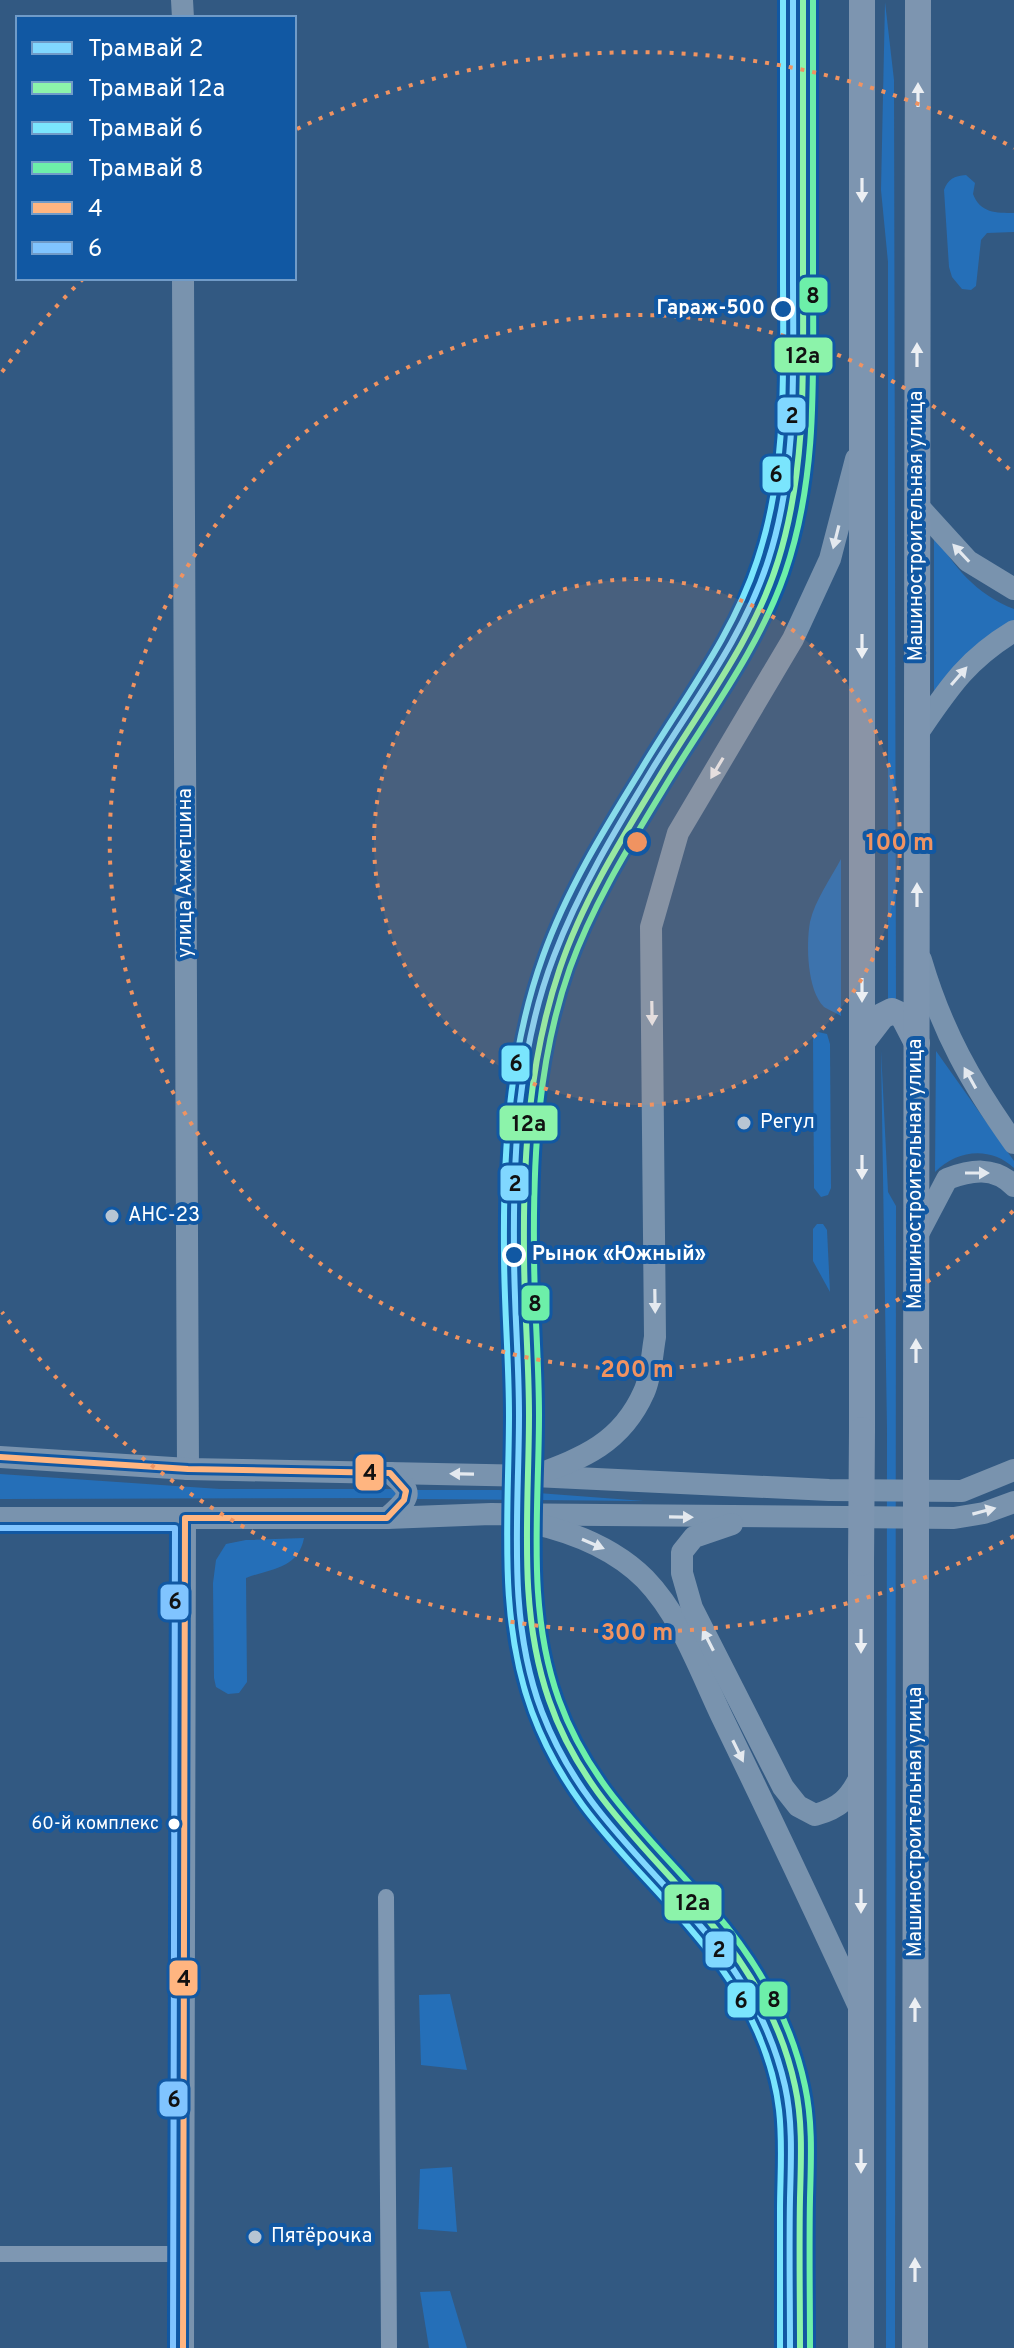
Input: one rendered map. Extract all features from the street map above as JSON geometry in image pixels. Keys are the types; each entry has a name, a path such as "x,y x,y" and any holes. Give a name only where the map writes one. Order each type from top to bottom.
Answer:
{"main road":[{"path":"861,2348 862,0"},
{"name":"Машиностроительная улица","path":"915,2348 918,0"},
{"name":"улица Ахметшина","path":"183,280 188,1469"},
{"path":"534,1476 585,1457 616,1435 645,1392 655,1337 651,927 678,833 793,639 830,559 862,435"},
{"path":"918,506 968,561 1014,589"},
{"path":"917,734 955,679 987,647 1014,631"},
{"path":"917,945 930,991 958,1055 976,1090 1014,1143"},
{"path":"862,1042 882,1016 892,1011 903,1016 917,1043"},
{"path":"916,1237 947,1179 969,1170 1006,1178 1014,1186"},
{"path":"0,1457 188,1469 534,1476 829,1490 962,1491 1014,1470"},
{"path":"387,1518 405,1502 408,1493 405,1485 390,1473"},
{"path":"0,1518 387,1518 491,1514 954,1518 984,1513 1014,1502"},
{"path":"491,1514 553,1527 614,1553 646,1580 675,1622 861,2012"},
{"path":"183,2348 185,1518"},
{"path":"752,1518 694,1537 682,1552 682,1573 692,1608 783,1787 798,1806 815,1815 832,1810 850,1797 861,1774"}],"street":[{"path":"386,1897 389,2348"},
{"path":"0,2254 183,2254"}],"shaded area":[{"path":"885,2 894,80 896,1006 888,1006 888,262 881,190"},
{"path":"966,175 975,183 973,194 980,205 995,212 1014,213 1014,232 987,233 981,240 976,286 971,290 962,289 952,277 949,267 944,190 952,179"},
{"path":"934,532 967,578 988,596 1014,609 1014,625 934,695"},
{"path":"841,859 841,1016 824,1007 818,999 811,978 808,942 816,906"},
{"path":"818,1032 827,1034 830,1044 831,1188 828,1195 821,1197 814,1188 813,1038"},
{"path":"881,1050 888,1192 896,1206 895,2348 886,2348 887,1429"},
{"path":"936,1051 1014,1161 1014,1168 995,1156 974,1154 953,1159 935,1172"},
{"path":"817,1224 823,1224 827,1230 830,1292 813,1261 813,1229"},
{"path":"0,1474 220,1489 396,1489 396,1498 0,1499"},
{"path":"416,1490 499,1490 644,1501 416,1499"},
{"path":"304,1538 301,1548 290,1562 246,1578 247,1682 239,1693 228,1694 216,1687 214,1678 213,1583 216,1560 226,1544 246,1540"},
{"path":"450,1994 467,2070 421,2065 419,1995"},
{"path":"452,2167 457,2232 418,2229 420,2169"},
{"path":"450,2291 467,2348 429,2348 420,2292"}],"tram line":[{"name":"6","path":"780,2348 781,2135 776,2090 765,2051 749,2014 717,1962 615,1845 569,1785 549,1751 521,1676 509,1602 507,1565 509,1415 504,1215 507,1140 515,1065 522,1028 543,956 563,907 588,859 735,615 757,561 767,526 782,420 783,0"},
{"name":"2","path":"790,2348 790,2127 785,2086 771,2041 751,1998 726,1959 590,1800 572,1773 542,1712 531,1676 523,1640 517,1565 519,1415 514,1215 517,1139 525,1064 532,1028 554,956 575,907 612,837 746,616 778,526 792,420 793,0"},
{"name":"12а","path":"800,2348 800,2127 798,2100 782,2041 762,1998 738,1958 618,1818 579,1764 549,1700 539,1665 532,1630 527,1559 529,1415 524,1216 527,1144 535,1073 541,1037 560,968 593,890 743,642 768,589 787,526 799,455 803,383 803,0"},
{"name":"8","path":"810,2348 810,2128 808,2100 791,2037 758,1970 729,1929 626,1812 588,1761 572,1732 549,1666 538,1595 539,1415 534,1216 544,1072 559,1002 570,968 615,871 762,628 796,537 808,463 813,388 813,0"}],"transit line":[{"name":"4","path":"0,1457 188,1469 390,1473 406,1491 404,1500 387,1518 185,1518 183,2348"},
{"name":"6","path":"0,1528 175,1528 173,2348"}],"place":[{"name":"Гараж-500","path":"783,309"},
{"name":"Регул","path":"744,1123"},
{"name":"АНС-23","path":"112,1216"},
{"name":"Рынок «Южный»","path":"514,1255"},
{"name":"60-й комплекс","path":"174,1824"},
{"name":"Пятёрочка","path":"255,2237"}]}
